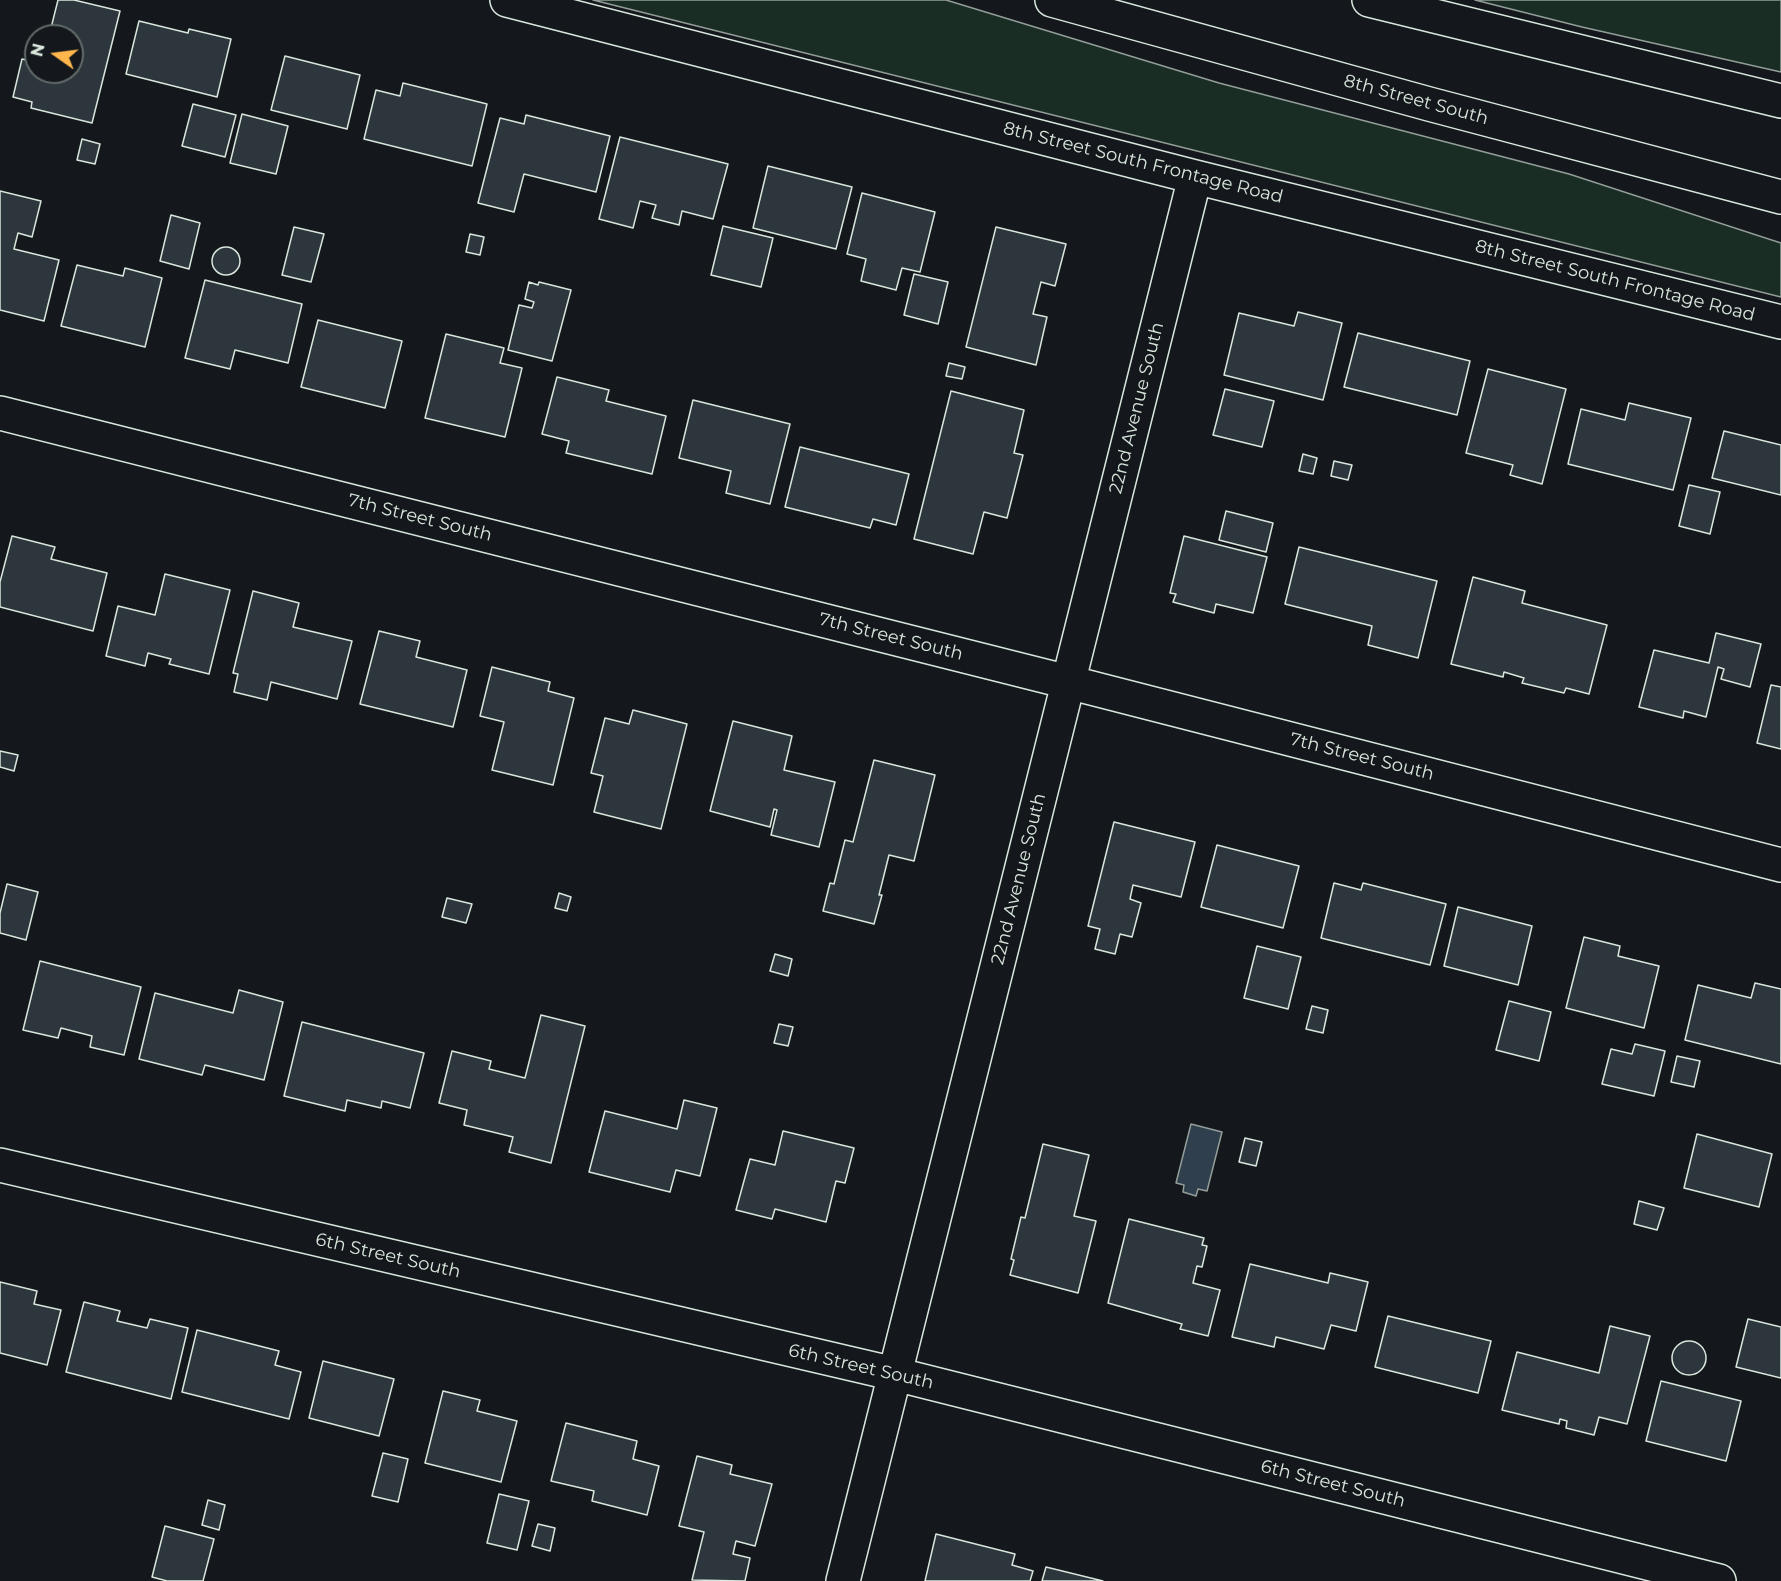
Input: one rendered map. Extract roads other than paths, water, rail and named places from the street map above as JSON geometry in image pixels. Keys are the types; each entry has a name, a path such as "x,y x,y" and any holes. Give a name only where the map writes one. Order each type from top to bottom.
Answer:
{"street":[{"name":"8th Street South Frontage Road","path":"507,0 1195,177 1781,322"},
{"name":"8th Street South","path":"1053,0 1429,105 1781,197"},
{"path":"1369,0 1781,101"},
{"name":"22nd Avenue South","path":"843,1581 1195,177"},
{"name":"7th Street South","path":"0,412 1781,865"},
{"name":"6th Street South","path":"0,1166 895,1374 1719,1581"}],"water":[{"path":"1191,1124 1222,1132 1207,1191 1198,1189 1196,1196 1183,1192 1184,1185 1176,1183"}]}
